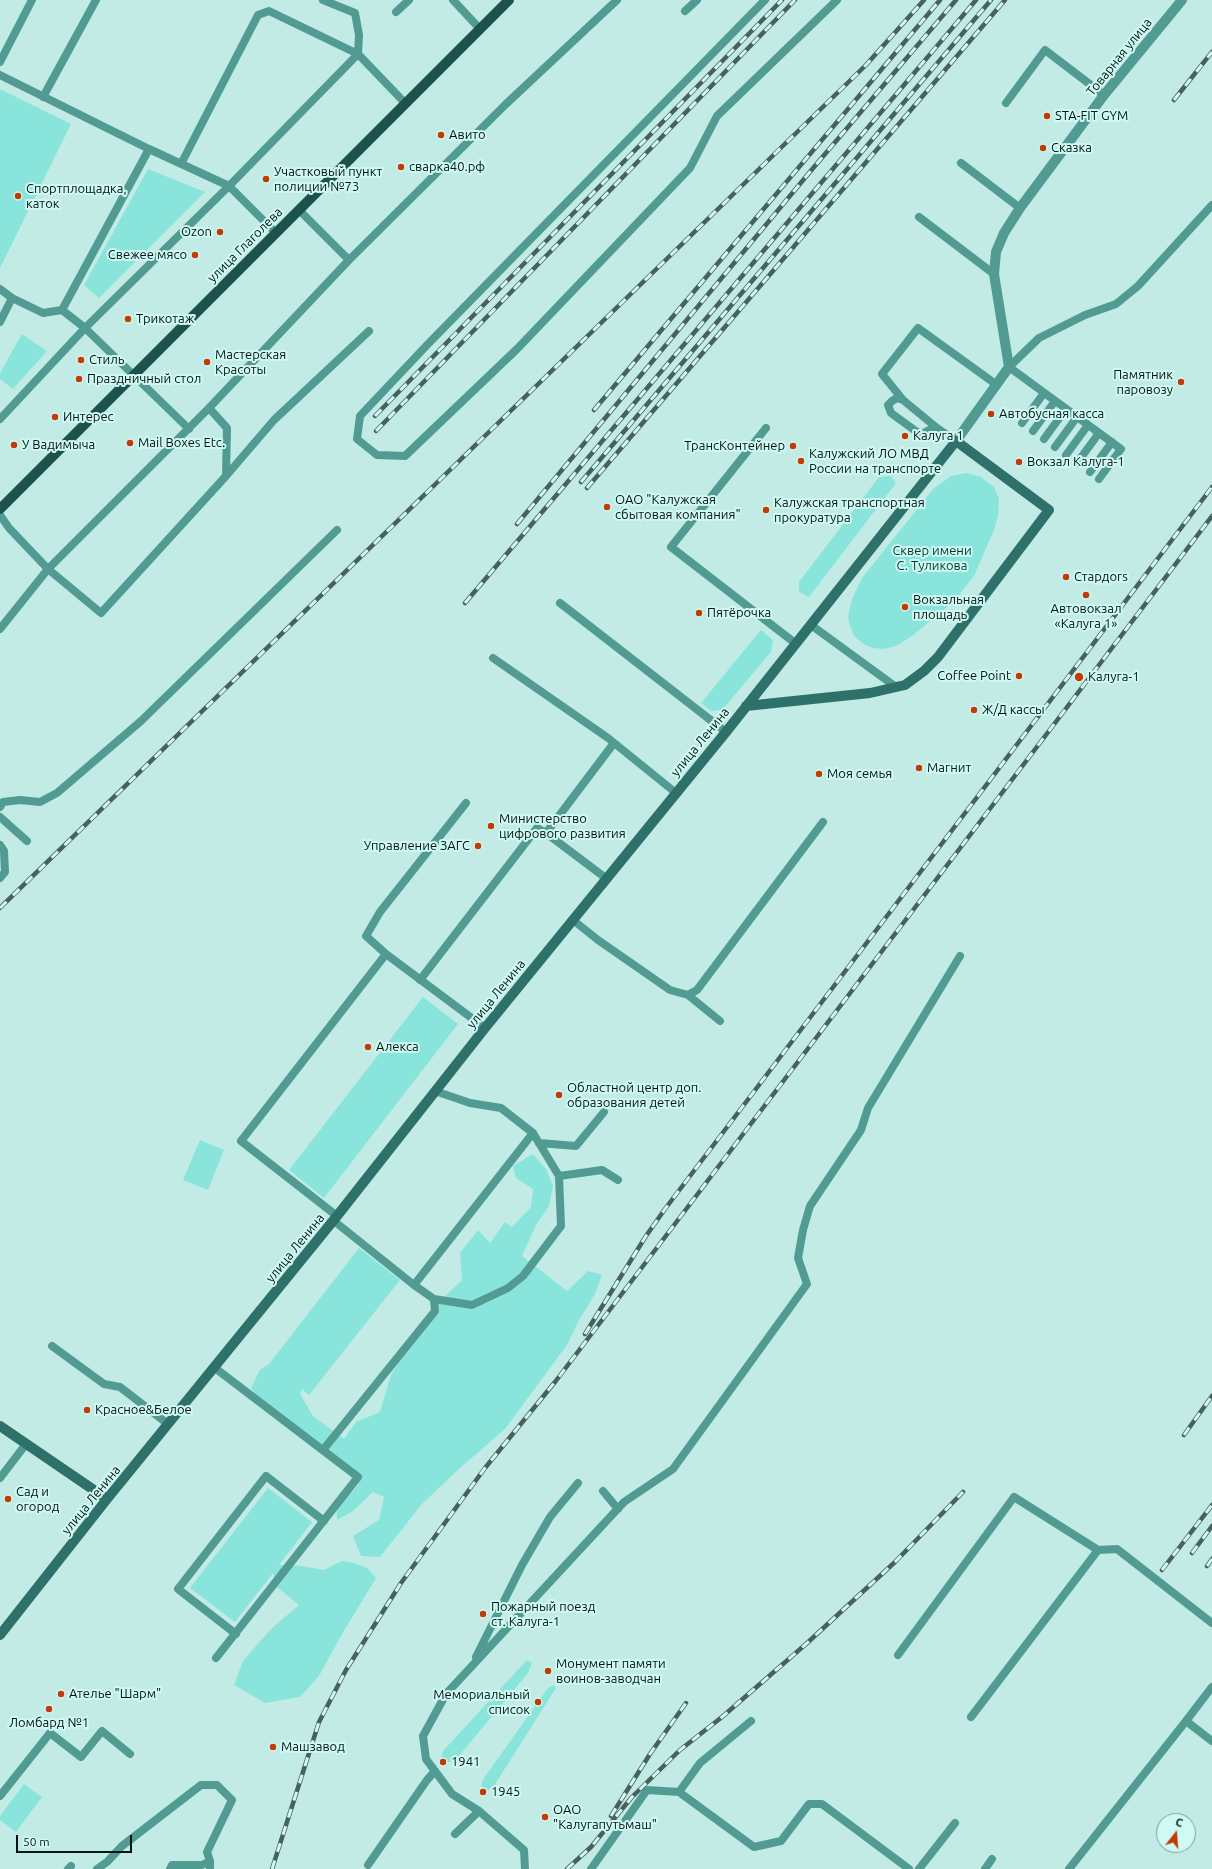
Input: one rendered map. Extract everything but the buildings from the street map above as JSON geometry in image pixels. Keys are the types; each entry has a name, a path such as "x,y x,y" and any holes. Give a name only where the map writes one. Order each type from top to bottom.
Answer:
{"main road":[{"name":"улица Глаголева","path":"0,509 509,0"},
{"name":"улица Ленина","path":"0,1635 107,1499 336,1219 485,1028 726,732 956,441"},
{"path":"746,706 870,693 904,685 916,678 938,657 1049,510 956,441"},
{"path":"0,1426 107,1499"}],"street":[{"name":"Товарная улица","path":"1009,367 994,274 995,257 999,243 1020,208 1104,95 1182,0"},
{"name":"улица Ленина","path":"956,441 1009,367"}],"lane":[{"path":"0,62 32,0"},
{"path":"43,97 96,0"},
{"path":"0,419 85,328 229,186 358,54 359,35 355,13 323,0"},
{"path":"396,12 409,0"},
{"path":"453,0 480,29"},
{"path":"0,630 48,569 189,429 349,260 506,104 617,0"},
{"path":"685,11 698,0"},
{"path":"765,0 365,410 360,416 357,439 377,455 405,456 518,349 690,168 717,116 837,0"},
{"path":"181,164 258,15 269,11 358,54 405,103"},
{"path":"1006,103 1045,50 1104,95"},
{"path":"0,75 229,186 276,233"},
{"path":"62,310 149,148"},
{"path":"961,163 1020,208"},
{"path":"1099,479 1121,449 1009,367 1039,338 1085,315 1116,304 1138,286 1212,206"},
{"path":"299,210 349,260"},
{"path":"919,217 994,274"},
{"path":"0,290 12,298 43,313 62,310 85,328 189,429"},
{"path":"0,322 12,298"},
{"path":"956,441 937,428 903,400 882,374 918,328 997,385"},
{"path":"0,516 9,528 48,569 101,613 226,476 274,420 369,331"},
{"path":"1022,423 1044,393"},
{"path":"903,400 897,398 888,405 891,413 922,434 927,433 931,429 937,428"},
{"path":"1033,431 1055,401"},
{"path":"209,408 227,428 226,476"},
{"path":"1044,439 1066,409"},
{"path":"1055,447 1077,417"},
{"path":"1066,455 1088,425"},
{"path":"766,428 672,547 795,643"},
{"path":"1077,463 1099,433"},
{"path":"1090,472 1112,442"},
{"path":"0,807 2,802 20,800 40,802 57,793 141,721 337,530"},
{"path":"560,603 726,732"},
{"path":"811,625 896,687"},
{"path":"493,658 614,743 676,793"},
{"path":"546,833 614,743"},
{"path":"466,803 380,912 366,936 386,954 485,1028"},
{"path":"0,817 27,841"},
{"path":"688,995 697,990 823,822"},
{"path":"420,980 537,828 546,833 607,879"},
{"path":"0,845 4,851 5,872 0,878"},
{"path":"573,920 598,940 670,990 688,995 720,1021"},
{"path":"386,954 241,1141 434,1300 472,1306 508,1288 524,1276 561,1226 559,1176 533,1133 501,1108 470,1103 435,1092"},
{"path":"525,1869 524,1850 478,1811 452,1794 426,1759 423,1736 446,1694 624,1502 672,1469 807,1284 798,1258 803,1230 810,1206 861,1130 868,1108 960,956"},
{"path":"539,1143 576,1146 604,1112"},
{"path":"414,1285 533,1133"},
{"path":"559,1176 602,1170 618,1180"},
{"path":"323,1450 435,1311 434,1300"},
{"path":"52,1346 104,1384 120,1387 168,1424"},
{"path":"215,1368 358,1477 216,1658"},
{"path":"0,1478 26,1444"},
{"path":"236,1634 178,1590 266,1476 324,1521"},
{"path":"472,1665 526,1558 550,1518 578,1483"},
{"path":"603,1491 618,1509"},
{"path":"898,1655 1014,1497 1098,1550 1118,1549 1212,1623"},
{"path":"971,1717 1098,1550"},
{"path":"1069,1869 1212,1687"},
{"path":"679,1792 700,1763 750,1721"},
{"path":"1186,1721 1212,1741"},
{"path":"0,1796 50,1733 81,1757 102,1731 130,1754"},
{"path":"368,1866 427,1780 435,1771"},
{"path":"96,1869 106,1862 122,1846 201,1785 217,1785 232,1800 207,1852 210,1865 172,1865 170,1869"},
{"path":"591,1869 647,1790 679,1792 754,1847 781,1841 809,1804 822,1804 909,1869"},
{"path":"455,1834 478,1811"},
{"path":"919,1869 955,1823"},
{"path":"985,1869 992,1859"}],"green space":[{"name":"Спортплощадка, каток","path":"0,89 71,124 0,268"},
{"path":"148,169 205,192 99,298 84,285"},
{"path":"22,334 47,351 13,389 0,379 0,373"},
{"name":"Сквер имени С. Туликова","path":"967,473 981,477 994,487 999,499 998,516 994,530 974,576 959,595 946,608 912,636 898,645 884,649 873,648 865,645 854,636 848,616 852,599 862,578 934,488 951,476"},
{"path":"891,476 896,483 809,597 799,592 799,582 879,477"},
{"path":"761,630 773,640 771,652 722,710 711,711 701,703"},
{"path":"423,997 458,1024 324,1198 289,1170"},
{"path":"200,1140 224,1150 208,1190 183,1180"},
{"path":"533,1154 546,1169 553,1186 549,1206 536,1225 522,1256 567,1291 588,1271 602,1275 595,1294 578,1322 567,1345 505,1429 460,1468 422,1504 380,1557 361,1556 353,1536 379,1520 384,1497 373,1492 353,1511 337,1520 337,1508 359,1484 346,1463 262,1403 251,1388 260,1370 269,1364 359,1248 400,1280 309,1395 302,1389 300,1394 313,1416 344,1439 356,1422 380,1412 391,1375 415,1335 439,1302 462,1280 460,1253 478,1230 490,1243 505,1222 512,1227 531,1207 533,1189 516,1178 513,1166"},
{"path":"268,1488 312,1522 279,1565 301,1566 324,1570 342,1561 354,1563 367,1568 376,1578 342,1634 319,1676 300,1697 265,1703 234,1685 243,1661 271,1629 299,1605 277,1587 273,1573 235,1622 190,1588"},
{"path":"526,1661 532,1662 528,1673 454,1762 447,1762 441,1758 443,1751"},
{"path":"554,1685 556,1688 492,1789 486,1790 481,1786 484,1778 548,1688"},
{"path":"24,1784 42,1797 16,1832 0,1820 0,1816"}],"railway":[{"path":"375,416 782,0"},
{"path":"376,431 795,0"},
{"path":"0,908 866,65 924,0"},
{"path":"594,410 940,0"},
{"path":"517,524 814,167 956,0"},
{"path":"465,603 976,0"},
{"path":"581,482 991,0"},
{"path":"587,488 1005,0"},
{"path":"1174,100 1212,52"},
{"path":"585,1334 646,1236 665,1209 1212,487"},
{"path":"272,1869 319,1722 346,1670 401,1583 485,1468 555,1382 1212,516"},
{"path":"1184,1435 1212,1396"},
{"path":"567,1869 591,1847 632,1797 680,1750 722,1717 806,1644 895,1562 963,1492"},
{"path":"1162,1570 1212,1505"},
{"path":"1192,1553 1212,1526"},
{"path":"1207,1566 1212,1559"},
{"path":"611,1816 650,1754 686,1703"}],"place":[{"name":"STA-FIT GYM","path":"1047,116"},
{"name":"Авито","path":"441,135"},
{"name":"Сказка","path":"1043,148"},
{"name":"сварка40.рф","path":"401,167"},
{"name":"Участковый пункт полиции №73","path":"266,179"},
{"name":"Спортплощадка, каток","path":"18,196"},
{"name":"Ozon","path":"220,232"},
{"name":"Свежее мясо","path":"195,255"},
{"name":"Трикотаж","path":"128,319"},
{"name":"Стиль","path":"81,360"},
{"name":"Мастерская Красоты","path":"207,362"},
{"name":"Праздничный стол","path":"79,379"},
{"name":"Памятник паровозу","path":"1181,382"},
{"name":"Автобусная касса","path":"991,414"},
{"name":"Интерес","path":"55,417"},
{"name":"Калуга 1","path":"905,436"},
{"name":"Mail Boxes Etc.","path":"130,443"},
{"name":"У Вадимыча","path":"14,445"},
{"name":"ТрансКонтейнер","path":"793,446"},
{"name":"Калужский ЛО МВД России на транспорте","path":"801,461"},
{"name":"Вокзал Калуга-1","path":"1019,462"},
{"name":"ОАО \"Калужская сбытовая компания\"","path":"607,507"},
{"name":"Калужская транспортная прокуратура","path":"766,510"},
{"name":"Стардогs","path":"1066,577"},
{"name":"Автовокзал «Калуга 1»","path":"1086,595"},
{"name":"Вокзальная площадь","path":"905,607"},
{"name":"Пятёрочка","path":"699,613"},
{"name":"Coffee Point","path":"1019,676"},
{"name":"Калуга-1","path":"1079,677"},
{"name":"Ж/Д кассы","path":"974,710"},
{"name":"Магнит","path":"919,768"},
{"name":"Моя семья","path":"819,774"},
{"name":"Министерство цифрового развития","path":"491,826"},
{"name":"Управление ЗАГС","path":"478,846"},
{"name":"Алекса","path":"368,1047"},
{"name":"Областной центр доп. образования детей","path":"559,1095"},
{"name":"Красное&Белое","path":"87,1410"},
{"name":"Сад и огород","path":"8,1499"},
{"name":"Пожарный поезд ст. Калуга-1","path":"483,1614"},
{"name":"Монумент памяти воинов-заводчан","path":"548,1671"},
{"name":"Ателье \"Шарм\"","path":"61,1694"},
{"name":"Мемориальный список","path":"538,1702"},
{"name":"Ломбард №1","path":"49,1709"},
{"name":"Машзавод","path":"273,1747"},
{"name":"1941","path":"443,1762"},
{"name":"1945","path":"483,1792"},
{"name":"ОАО \"Калугапутьмаш\"","path":"545,1817"}]}
